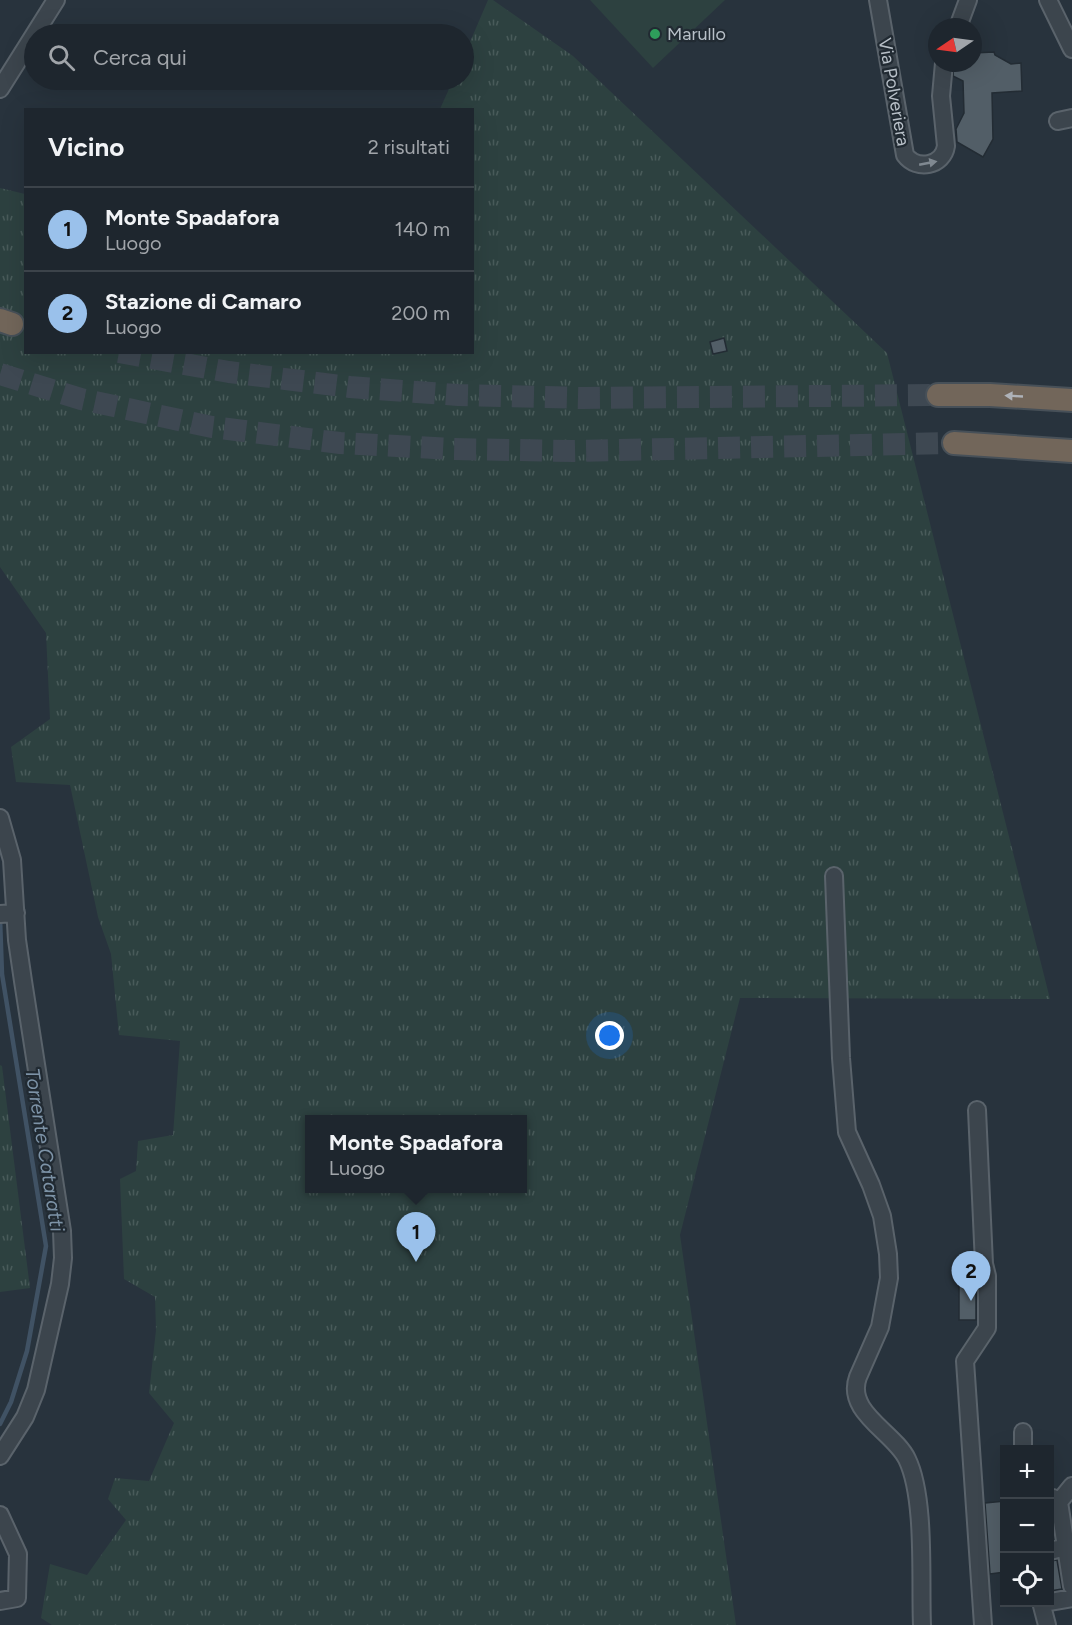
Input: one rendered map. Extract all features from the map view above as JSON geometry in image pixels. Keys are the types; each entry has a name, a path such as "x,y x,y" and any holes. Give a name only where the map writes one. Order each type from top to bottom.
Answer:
{"highway":[{"path":"938,395 990,395 1072,400"},
{"path":"954,443 1072,451"}],"street":[{"path":"41,24 56,0"},
{"name":"Via Polveriera","path":"878,0 905,155 919,165 934,163 945,153 941,96 943,72"},
{"path":"961,18 968,0"},
{"path":"1048,0 1072,49"},
{"path":"0,89 24,51"},
{"path":"0,818 12,860 8,913 22,981 62,1230 63,1258 60,1284 36,1390 24,1417 0,1456"},
{"path":"834,876 841,1058 847,1132 872,1185 879,1207 888,1254 889,1278 880,1327 858,1377 855,1395 868,1415 902,1451 911,1469 918,1512 921,1625"},
{"path":"976,1110 984,1263 987,1276 987,1328 965,1361 983,1625"},
{"path":"1023,1432 1023,1445"},
{"path":"1072,1486 1054,1501 1058,1549 1072,1586"},
{"path":"0,1515 18,1554 17,1598 0,1601"},
{"path":"1054,1601 1072,1598"},
{"path":"1043,1607 1047,1625"}],"green space":[{"path":"488,0 493,0 573,56 887,353 1050,999 740,998 680,1235 736,1625 52,1625 41,1618 50,1564 87,1575 126,1520 108,1499 115,1478 149,1481 174,1423 149,1393 156,1330 155,1297 124,1279 120,1179 136,1171 138,1141 173,1135 180,1041 119,1035 111,954 98,917 70,785 16,782 11,747 50,719 46,633 0,567 0,188 24,194 24,354 474,354 474,108 440,108 449,90 474,90 474,33"},
{"name":"Marullo","path":"590,0 725,0 653,68"},
{"path":"0,1065 2,1066 30,1288 0,1292"}],"building":[{"path":"994,52 995,55 1011,64 1021,63 1022,91 992,93 993,139 983,157 957,142 956,129 964,113 963,81 953,76 953,72 982,72 982,53"},
{"path":"724,338 727,351 713,354 710,342"},
{"path":"959,1282 976,1282 976,1320 959,1320"},
{"path":"1000,1502 1000,1573 990,1574 985,1503"},
{"path":"1054,1560 1057,1560 1062,1589 1054,1590"}],"waterway":[{"name":"Torrente Cataratti","path":"0,918 2,974 46,1246 27,1351 11,1402 0,1424"}],"tunnel":[{"path":"130,354 229,372 350,387 458,395 583,398 938,395"},
{"path":"0,374 81,399 212,427 340,443 452,449 574,451 954,443"}],"place":[{"name":"Marullo","path":"655,34"},
{"name":"Monte Spadafora","path":"416,1262"},
{"name":"Stazione di Camaro","path":"971,1301"}]}
